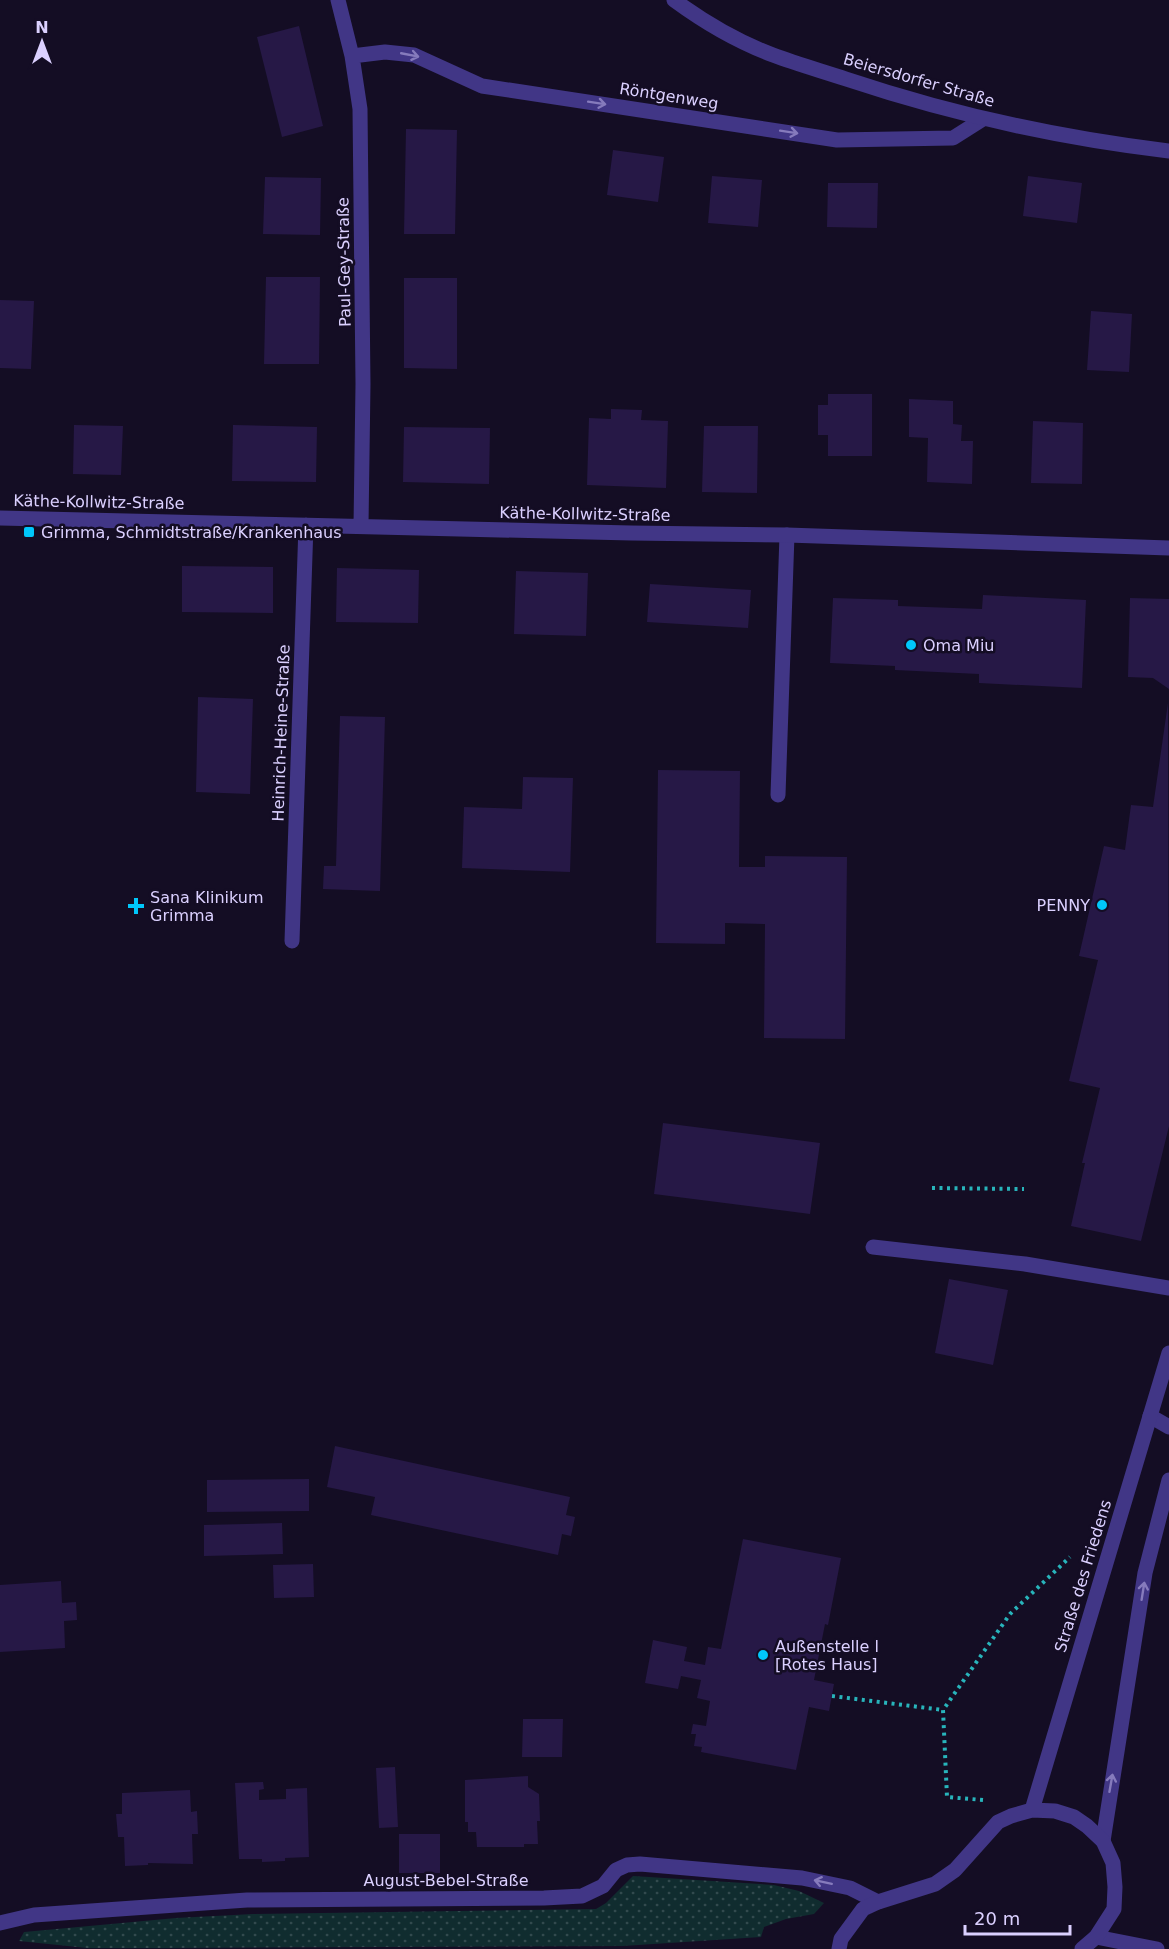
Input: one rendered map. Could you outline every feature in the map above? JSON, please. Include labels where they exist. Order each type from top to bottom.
[{"type":"street","name":"Paul-Gey-Straße","points":[[338,0],[352,56],[360,109],[363,384],[361,526]]},
{"type":"street","name":"Beiersdorfer Straße","points":[[674,0],[701,20],[771,54],[889,93],[983,119],[1113,145],[1169,152]]},
{"type":"street","name":"Röntgenweg","points":[[352,56],[385,52],[414,55],[482,86],[837,140],[953,138],[983,119]]},
{"type":"street","name":"Käthe-Kollwitz-Straße","points":[[0,518],[788,535],[1169,548]]},
{"type":"street","name":"Heinrich-Heine-Straße","points":[[292,941],[306,525]]},
{"type":"street","points":[[778,795],[788,535]]},
{"type":"street","points":[[873,1247],[1025,1264],[1169,1288]]},
{"type":"street","name":"Straße des Friedens","points":[[1032,1810],[1169,1353]]},
{"type":"street","points":[[1150,1416],[1169,1427]]},
{"type":"street","points":[[1103,1841],[1145,1574],[1169,1480]]},
{"type":"street","points":[[839,1949],[851,1924],[863,1910],[878,1902],[935,1884],[955,1870],[998,1822],[1032,1810],[1055,1811],[1074,1817],[1103,1841],[1113,1863],[1116,1887],[1114,1909],[1096,1937],[1082,1949]]},
{"type":"street","name":"August-Bebel-Straße","points":[[0,1923],[34,1915],[248,1900],[582,1896],[603,1886],[616,1870],[640,1863],[802,1878],[850,1888],[878,1902]]},
{"type":"street","points":[[1096,1937],[1157,1949]]},
{"type":"path","points":[[932,1188],[1024,1189]]},
{"type":"path","points":[[984,1800],[947,1797],[943,1710],[1010,1614],[1070,1557]]},
{"type":"path","points":[[832,1696],[943,1710]]},
{"type":"green space","points":[[633,1876],[774,1885],[799,1891],[824,1903],[814,1914],[786,1919],[764,1927],[761,1937],[623,1946],[87,1948],[19,1941],[24,1932],[176,1918],[253,1914],[596,1909],[606,1903]]},
{"type":"building","points":[[299,26],[323,126],[282,137],[257,37]]},
{"type":"building","points":[[406,129],[457,130],[455,234],[404,234]]},
{"type":"building","points":[[613,150],[664,157],[658,202],[607,195]]},
{"type":"building","points":[[712,176],[762,180],[758,227],[708,223]]},
{"type":"building","points":[[1028,176],[1082,183],[1077,223],[1023,216]]},
{"type":"building","points":[[265,177],[321,178],[320,235],[263,234]]},
{"type":"building","points":[[828,183],[878,183],[877,228],[827,227]]},
{"type":"building","points":[[266,277],[320,277],[319,364],[264,364]]},
{"type":"building","points":[[404,278],[457,278],[457,369],[404,368]]},
{"type":"building","points":[[0,300],[34,301],[31,369],[0,368]]},
{"type":"building","points":[[1091,311],[1132,314],[1129,372],[1087,370]]},
{"type":"building","points":[[828,394],[872,394],[872,456],[828,456],[828,435],[818,435],[818,405],[828,405]]},
{"type":"building","points":[[909,399],[953,401],[953,424],[962,425],[961,441],[973,441],[972,484],[927,482],[928,438],[909,437]]},
{"type":"building","points":[[611,409],[642,410],[641,420],[668,421],[666,488],[587,485],[589,418],[611,419]]},
{"type":"building","points":[[1033,421],[1083,423],[1082,484],[1031,483]]},
{"type":"building","points":[[74,425],[123,426],[121,475],[73,474]]},
{"type":"building","points":[[233,425],[317,427],[316,482],[232,481]]},
{"type":"building","points":[[704,426],[758,426],[757,493],[702,492]]},
{"type":"building","points":[[404,427],[490,428],[489,484],[403,482]]},
{"type":"building","points":[[182,566],[273,567],[273,613],[182,612]]},
{"type":"building","points":[[337,568],[419,570],[418,623],[336,622]]},
{"type":"building","points":[[516,571],[588,573],[586,636],[514,634]]},
{"type":"building","points":[[650,584],[751,590],[748,628],[647,622]]},
{"type":"building","points":[[983,595],[1086,600],[1082,688],[979,683],[979,674],[895,670],[895,666],[830,663],[833,598],[898,600],[898,606],[982,609]]},
{"type":"building","points":[[1130,598],[1169,599],[1169,689],[1153,678],[1128,677]]},
{"type":"building","points":[[198,697],[253,699],[250,794],[196,792]]},
{"type":"building","points":[[1168,703],[1169,1126],[1141,1241],[1071,1226],[1085,1163],[1082,1163],[1100,1088],[1069,1081],[1098,960],[1079,956],[1104,846],[1125,850],[1131,805],[1153,807]]},
{"type":"building","points":[[340,716],[385,717],[380,891],[323,889],[324,866],[336,866]]},
{"type":"building","points":[[658,770],[740,771],[739,867],[765,867],[765,856],[847,857],[845,1039],[764,1038],[765,924],[725,923],[725,944],[656,943]]},
{"type":"building","points":[[523,777],[573,778],[570,872],[462,868],[464,807],[522,809]]},
{"type":"building","points":[[663,1123],[820,1143],[810,1214],[654,1194]]},
{"type":"building","points":[[949,1279],[1008,1290],[993,1365],[935,1353]]},
{"type":"building","points":[[335,1446],[570,1497],[566,1515],[575,1517],[571,1536],[562,1534],[558,1555],[371,1515],[375,1497],[327,1487]]},
{"type":"building","points":[[309,1479],[309,1511],[207,1512],[207,1480]]},
{"type":"building","points":[[282,1523],[283,1554],[204,1556],[204,1525]]},
{"type":"building","name":"Außenstelle l [Rotes Haus]","points":[[743,1539],[841,1558],[814,1680],[834,1684],[829,1711],[809,1707],[796,1770],[701,1752],[702,1747],[694,1746],[696,1734],[691,1734],[693,1724],[706,1726],[710,1701],[697,1698],[701,1680],[681,1676],[678,1689],[645,1683],[653,1640],[687,1647],[684,1661],[705,1665],[708,1647],[721,1649]]},
{"type":"building","points":[[313,1564],[314,1597],[274,1598],[273,1565]]},
{"type":"building","points":[[61,1581],[62,1603],[76,1602],[77,1620],[64,1621],[65,1648],[0,1652],[0,1585]]},
{"type":"building","points":[[523,1719],[563,1719],[562,1757],[522,1757]]},
{"type":"building","points":[[395,1767],[398,1827],[379,1828],[376,1768]]},
{"type":"building","points":[[528,1776],[528,1787],[539,1794],[538,1844],[524,1844],[524,1847],[477,1847],[476,1832],[468,1832],[468,1822],[465,1822],[465,1780]]},
{"type":"building","points":[[263,1782],[264,1789],[259,1790],[259,1800],[286,1799],[286,1789],[307,1788],[309,1857],[262,1862],[262,1859],[239,1859],[235,1783]]},
{"type":"building","points":[[190,1790],[191,1812],[197,1811],[198,1834],[192,1834],[193,1864],[148,1863],[148,1865],[125,1866],[124,1837],[118,1837],[116,1814],[122,1814],[122,1793]]},
{"type":"building","points":[[399,1834],[440,1834],[440,1873],[399,1873]]},
{"type":"place","name":"Grimma, Schmidtstraße/Krankenhaus","points":[[29,532]]},
{"type":"place","name":"Oma Miu","points":[[911,645]]},
{"type":"place","name":"PENNY","points":[[1102,905]]},
{"type":"place","name":"Sana Klinikum Grimma","points":[[136,906]]},
{"type":"place","name":"Außenstelle l [Rotes Haus]","points":[[763,1655]]}]
